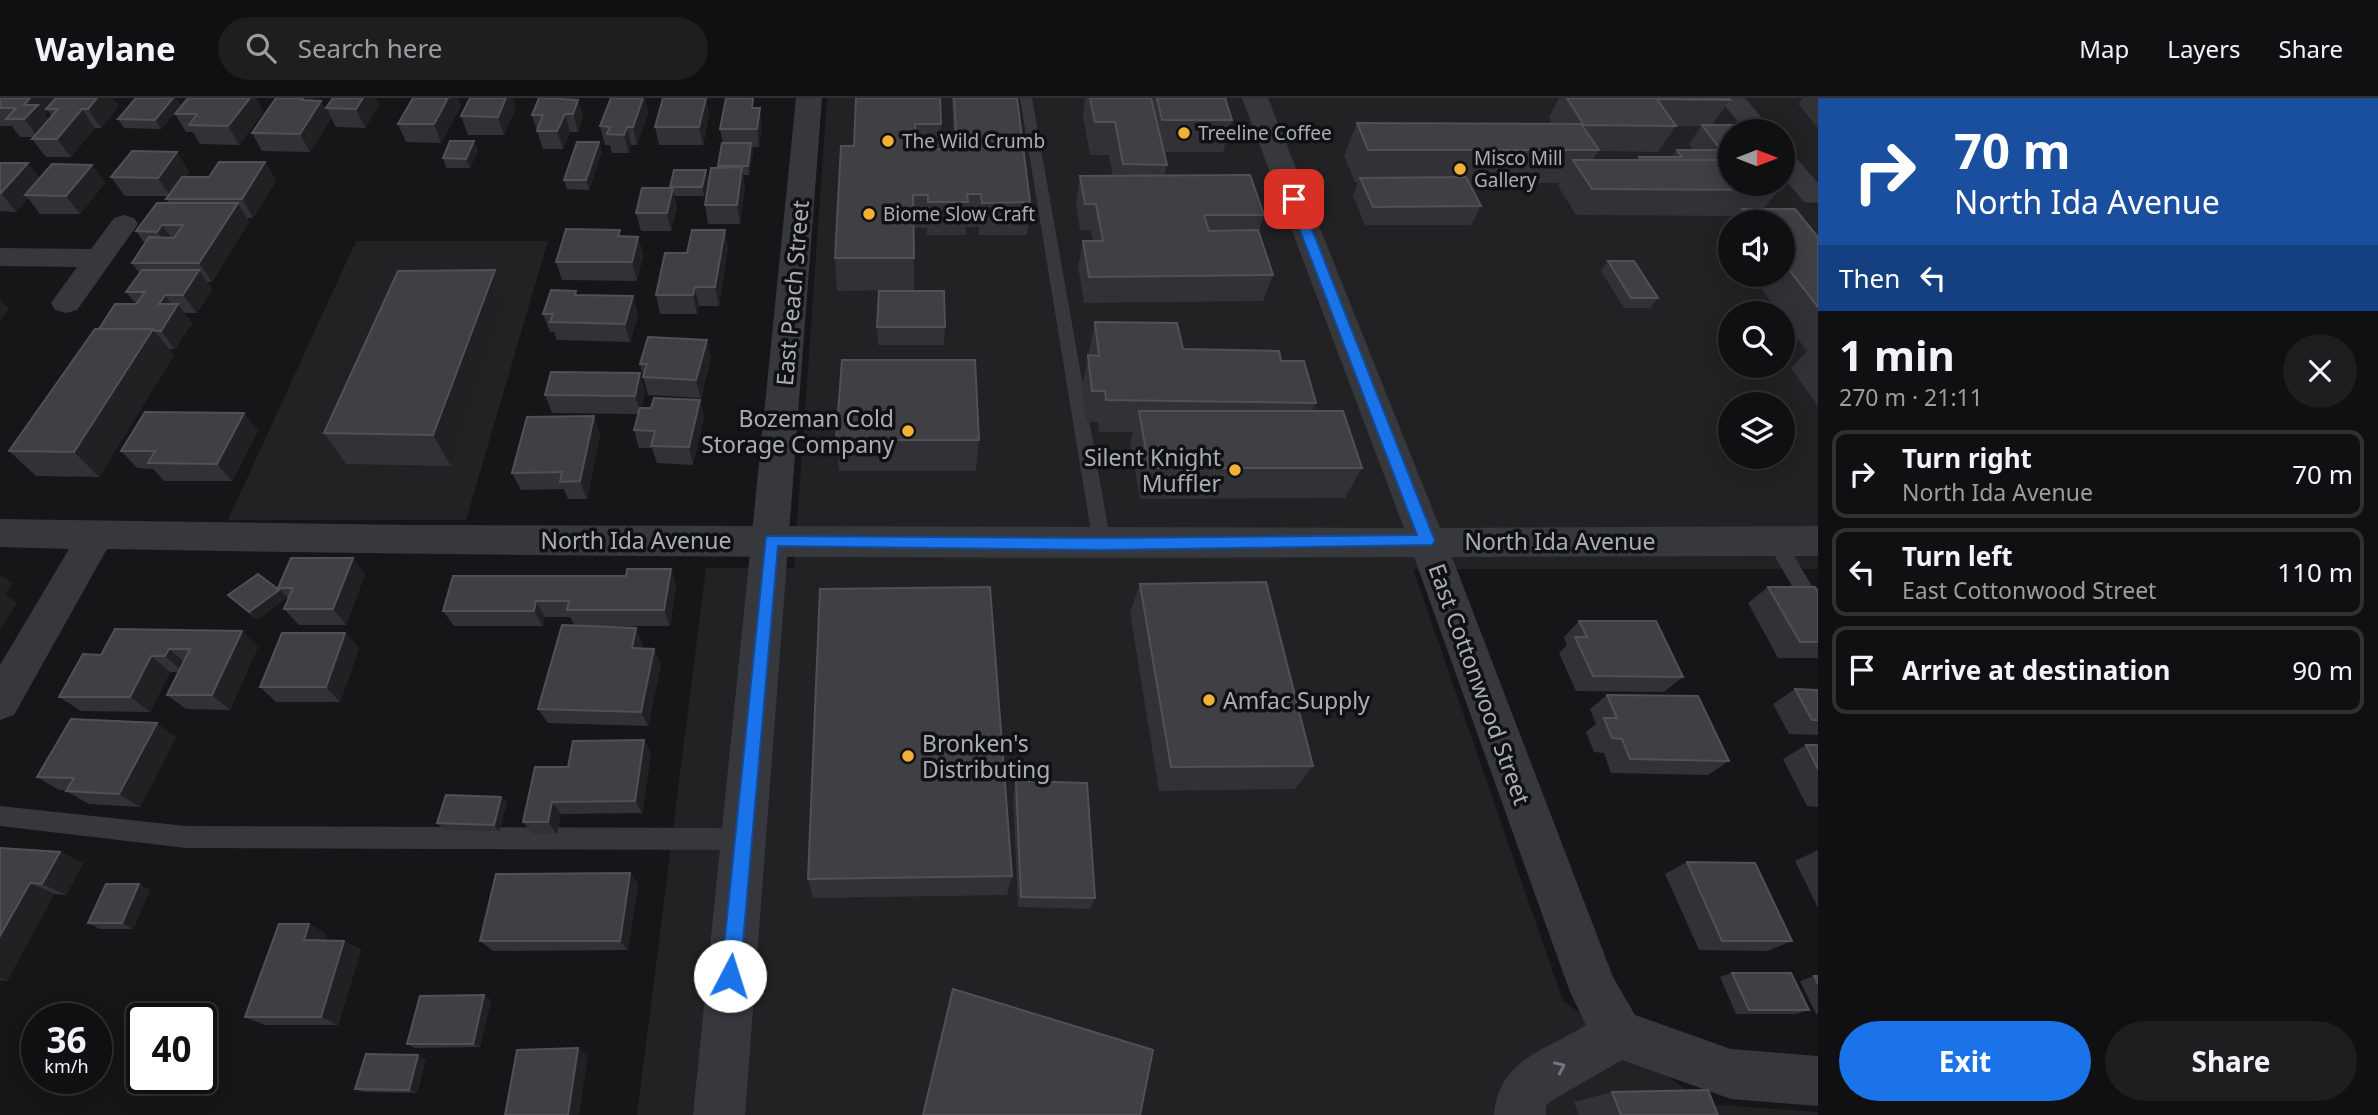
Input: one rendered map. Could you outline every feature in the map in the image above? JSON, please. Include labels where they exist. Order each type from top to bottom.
[{"type":"street","name":"East Peach Street","points":[[719,1115],[741,839],[771,540],[809,98]]},
{"type":"street","name":"East Cottonwood Street","points":[[1255,98],[1427,541],[1594,992],[1618,1034]]},
{"type":"street","points":[[1731,98],[1749,119]]},
{"type":"street","points":[[1796,175],[1814,196]]},
{"type":"street","points":[[66,303],[124,224]]},
{"type":"street","points":[[0,257],[99,258]]},
{"type":"street","name":"North Ida Avenue","points":[[0,533],[410,540],[1102,544],[1818,541]]},
{"type":"street","points":[[3,691],[97,534]]},
{"type":"street","points":[[1520,1115],[1528,1087],[1543,1074],[1564,1066],[1618,1034],[1731,1074],[1818,1081]]},
{"type":"lane","points":[[1026,98],[1102,544]]},
{"type":"lane","points":[[1775,541],[1818,613]]},
{"type":"lane","points":[[0,817],[186,837],[741,839]]},
{"type":"shaded area","points":[[827,98],[1818,98],[1818,569],[1413,569],[1563,1001],[1706,1104],[1818,1112],[1818,1115],[637,1115],[706,568],[794,568]]},
{"type":"shaded area","points":[[356,241],[548,241],[466,520],[228,520]]},
{"type":"building","points":[[0,98],[30,98],[24,105],[38,105],[24,119],[6,119],[16,108],[0,108]]},
{"type":"building","points":[[56,98],[97,98],[88,109],[82,109],[57,139],[32,139],[58,109],[46,109]]},
{"type":"building","points":[[136,98],[173,98],[155,120],[118,119]]},
{"type":"building","points":[[188,98],[250,98],[228,126],[189,125],[197,114],[175,114]]},
{"type":"building","points":[[276,98],[321,101],[300,134],[252,133]]},
{"type":"building","points":[[333,98],[363,98],[356,109],[326,108]]},
{"type":"building","points":[[413,98],[448,98],[434,124],[398,124]]},
{"type":"building","points":[[470,98],[506,98],[498,117],[461,116]]},
{"type":"building","points":[[539,98],[578,100],[573,114],[565,114],[557,131],[537,131],[543,115],[532,115]]},
{"type":"building","points":[[611,98],[643,98],[633,127],[627,127],[624,135],[607,134],[610,127],[600,126]]},
{"type":"building","points":[[663,98],[706,98],[699,127],[655,127]]},
{"type":"building","points":[[726,98],[753,98],[752,108],[760,108],[757,129],[720,129]]},
{"type":"building","points":[[856,98],[940,98],[941,124],[915,124],[916,149],[957,149],[954,98],[1017,98],[1030,202],[982,203],[981,194],[967,194],[968,202],[928,202],[928,195],[913,195],[914,258],[835,258],[841,146],[854,146]]},
{"type":"building","points":[[1090,98],[1151,98],[1167,165],[1123,164],[1115,122],[1095,122]]},
{"type":"building","points":[[1157,98],[1225,98],[1232,120],[1162,120]]},
{"type":"building","points":[[1567,98],[1728,98],[1730,100],[1657,99],[1676,126],[1584,125]]},
{"type":"building","points":[[1357,123],[1581,124],[1599,150],[1368,150]]},
{"type":"building","points":[[1702,125],[1718,125],[1718,146]]},
{"type":"building","points":[[450,141],[474,141],[466,159],[443,158]]},
{"type":"building","points":[[577,142],[599,142],[586,180],[564,180]]},
{"type":"building","points":[[722,143],[751,143],[748,166],[718,166]]},
{"type":"building","points":[[1677,150],[1718,150],[1718,160],[1641,160],[1639,157],[1682,157]]},
{"type":"building","points":[[132,151],[177,152],[158,178],[111,177]]},
{"type":"building","points":[[1573,160],[1718,160],[1718,190],[1592,189]]},
{"type":"building","points":[[219,162],[265,162],[242,199],[166,199],[182,177],[209,177]]},
{"type":"building","points":[[0,163],[28,163],[1,193],[0,193]]},
{"type":"building","points":[[52,164],[92,165],[66,196],[25,195]]},
{"type":"building","points":[[742,167],[737,205],[705,205],[711,168]]},
{"type":"building","points":[[674,170],[706,170],[702,187],[670,187]]},
{"type":"building","points":[[1250,175],[1264,215],[1204,215],[1209,231],[1258,230],[1273,275],[1089,277],[1083,241],[1103,241],[1096,204],[1085,204],[1080,176]]},
{"type":"building","points":[[1466,177],[1481,206],[1373,207],[1360,178]]},
{"type":"building","points":[[642,188],[673,188],[667,213],[636,213]]},
{"type":"building","points":[[157,203],[238,203],[199,263],[132,263],[149,237],[174,238],[183,225],[162,225],[157,232],[136,231]]},
{"type":"building","points":[[1795,209],[1818,237],[1818,307],[1795,277],[1795,210],[1743,210]]},
{"type":"building","points":[[566,229],[620,230],[618,236],[638,237],[632,262],[556,262]]},
{"type":"building","points":[[692,230],[725,230],[715,287],[695,287],[693,295],[656,295],[665,253],[687,253]]},
{"type":"building","points":[[1608,261],[1634,261],[1658,298],[1631,298]]},
{"type":"building","points":[[142,270],[199,270],[183,295],[165,295],[159,304],[178,304],[161,331],[99,329],[115,304],[136,304],[145,292],[126,292]]},
{"type":"building","points":[[495,270],[433,435],[324,433],[398,271]]},
{"type":"building","points":[[551,290],[576,291],[575,295],[633,296],[625,324],[550,322],[553,314],[543,314]]},
{"type":"building","points":[[879,291],[944,291],[945,327],[877,327]]},
{"type":"building","points":[[1095,322],[1177,323],[1183,349],[1279,351],[1281,361],[1304,361],[1316,403],[1106,400],[1105,391],[1092,391],[1088,355],[1099,356]]},
{"type":"building","points":[[95,329],[153,329],[74,452],[9,451]]},
{"type":"building","points":[[648,337],[707,340],[696,380],[643,377],[647,364],[640,364]]},
{"type":"building","points":[[842,360],[975,360],[979,440],[836,440]]},
{"type":"building","points":[[551,372],[640,373],[635,396],[545,395]]},
{"type":"building","points":[[654,398],[700,400],[689,447],[651,446],[655,431],[634,430],[640,408],[651,408]]},
{"type":"building","points":[[1139,411],[1343,411],[1362,468],[1149,468]]},
{"type":"building","points":[[145,412],[244,413],[217,464],[148,463],[155,451],[121,451]]},
{"type":"building","points":[[594,416],[580,481],[560,482],[562,472],[512,473],[527,417]]},
{"type":"building","points":[[291,558],[353,558],[333,609],[284,609],[293,588],[278,588]]},
{"type":"building","points":[[627,569],[671,569],[664,610],[567,610],[569,601],[536,601],[534,611],[443,611],[453,576],[626,576]]},
{"type":"building","points":[[258,574],[279,590],[249,612],[228,595]]},
{"type":"building","name":"Amfac Supply","points":[[1266,582],[1313,766],[1171,767],[1140,584]]},
{"type":"building","name":"Bronken's Distributing","points":[[990,587],[1012,876],[808,879],[820,589]]},
{"type":"building","points":[[1768,587],[1815,587],[1818,592],[1818,642],[1800,642]]},
{"type":"building","points":[[1579,621],[1656,621],[1683,677],[1593,676],[1575,637],[1587,637]]},
{"type":"building","points":[[562,625],[636,628],[632,648],[654,649],[641,712],[538,709]]},
{"type":"building","points":[[115,629],[242,631],[212,695],[167,695],[190,649],[169,649],[165,656],[151,656],[130,697],[59,697],[83,654],[101,655]]},
{"type":"building","points":[[282,633],[345,633],[326,687],[260,687]]},
{"type":"building","points":[[1795,689],[1818,690],[1818,720],[1812,720]]},
{"type":"building","points":[[1607,695],[1698,696],[1729,761],[1630,759],[1622,739],[1612,738],[1604,718],[1617,718]]},
{"type":"building","points":[[71,719],[157,723],[119,794],[66,791],[74,778],[37,777]]},
{"type":"building","points":[[644,740],[635,801],[552,802],[548,822],[523,822],[535,767],[568,767],[573,741]]},
{"type":"building","points":[[1806,745],[1818,745],[1818,769]]},
{"type":"building","points":[[1016,781],[1087,783],[1095,898],[1021,897]]},
{"type":"building","points":[[446,795],[501,797],[494,825],[437,823]]},
{"type":"building","points":[[0,848],[60,852],[42,884],[30,883],[0,936]]},
{"type":"building","points":[[1687,862],[1755,863],[1792,941],[1722,941]]},
{"type":"building","points":[[630,873],[620,941],[480,941],[496,874]]},
{"type":"building","points":[[106,884],[139,884],[122,923],[88,923]]},
{"type":"building","points":[[279,924],[309,924],[304,940],[344,941],[321,1017],[245,1017]]},
{"type":"building","points":[[1732,973],[1791,973],[1809,1010],[1749,1010]]},
{"type":"building","points":[[953,989],[1153,1050],[1140,1115],[923,1115]]},
{"type":"building","points":[[484,995],[473,1044],[407,1044],[420,996]]},
{"type":"building","points":[[578,1048],[568,1115],[505,1115],[517,1050]]},
{"type":"building","points":[[366,1054],[418,1055],[409,1090],[355,1089]]},
{"type":"building","points":[[1708,1090],[1718,1115],[1621,1115],[1612,1092]]},
{"type":"place","name":"Treeline Coffee","points":[[1184,133]]},
{"type":"place","name":"The Wild Crumb","points":[[888,141]]},
{"type":"place","name":"Misco Mill Gallery","points":[[1460,169]]},
{"type":"place","name":"Biome Slow Craft","points":[[869,214]]},
{"type":"place","name":"Bozeman Cold Storage Company","points":[[908,431]]},
{"type":"place","name":"Silent Knight Muffler","points":[[1235,470]]},
{"type":"place","name":"Amfac Supply","points":[[1209,700]]},
{"type":"place","name":"Bronken's Distributing","points":[[908,756]]},
{"type":"route","points":[[730,976],[771,540],[1102,544],[1427,541],[1294,199]]}]
